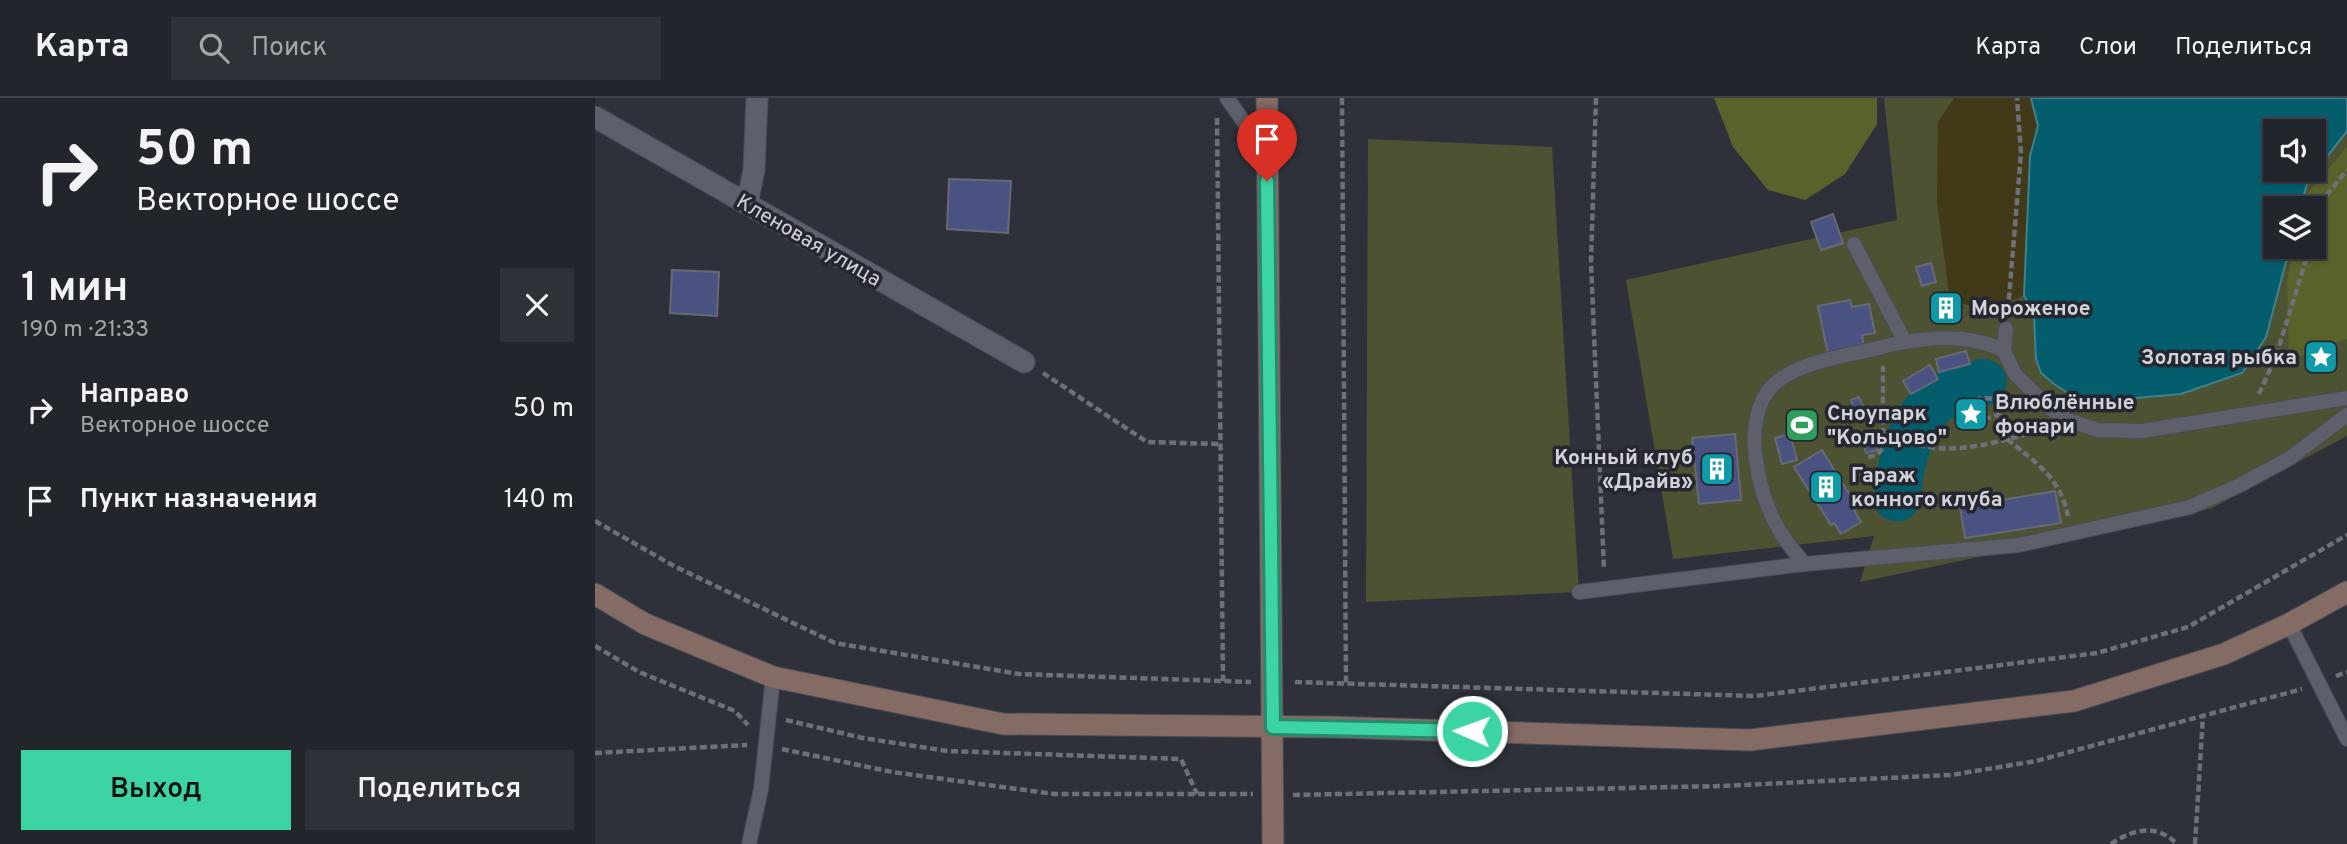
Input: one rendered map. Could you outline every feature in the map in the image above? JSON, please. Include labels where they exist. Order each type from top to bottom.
[{"type":"main road","points":[[1267,98],[1273,844]]},
{"type":"main road","points":[[595,594],[645,624],[773,677],[1003,724],[1273,727],[1750,740],[2074,701],[2224,654],[2290,624],[2347,592]]},
{"type":"street","points":[[747,204],[754,170],[757,98]]},
{"type":"street","name":"Кленовая улица","points":[[595,117],[1024,362]]},
{"type":"lane","points":[[1227,98],[1266,153]]},
{"type":"lane","points":[[1854,244],[1905,341]]},
{"type":"lane","points":[[2006,329],[2004,351],[2015,374],[2051,409],[2067,420],[2098,430],[2142,431],[2347,398]]},
{"type":"lane","points":[[1804,564],[1778,528],[1766,498],[1754,445],[1756,409],[1766,390],[1783,377],[1814,364],[1905,341],[1982,340],[2004,351]]},
{"type":"lane","points":[[1579,592],[1804,564],[2019,545],[2190,507],[2290,458],[2347,415]]},
{"type":"lane","points":[[2290,624],[2347,739]]},
{"type":"lane","points":[[750,844],[766,745],[773,677]]},
{"type":"path","points":[[1342,98],[1346,683]]},
{"type":"path","points":[[1596,98],[1591,262],[1605,589]]},
{"type":"path","points":[[2006,329],[2021,153],[2017,98]]},
{"type":"path","points":[[1217,112],[1223,681]]},
{"type":"path","points":[[2326,196],[2347,170]]},
{"type":"path","points":[[2250,413],[2276,356],[2307,259]]},
{"type":"path","points":[[1868,457],[1877,455],[1882,448],[1881,374],[1889,345]]},
{"type":"path","points":[[1024,362],[1147,442],[1220,444]]},
{"type":"path","points":[[1978,399],[2011,401],[2004,411],[1989,419],[1976,416],[1972,408],[1978,399]]},
{"type":"path","points":[[1917,445],[1939,449],[1969,449],[2067,420]]},
{"type":"path","points":[[2007,439],[2044,469],[2060,489],[2072,534]]},
{"type":"path","points":[[595,521],[674,566],[835,643],[1020,674],[1755,696],[2097,653],[2188,627],[2347,535]]},
{"type":"path","points":[[595,646],[639,672],[736,711],[766,745]]},
{"type":"path","points":[[595,753],[766,745],[892,772],[1054,794],[1271,795],[1721,786],[1951,775],[2036,761],[2318,685],[2347,672]]},
{"type":"path","points":[[2195,844],[2203,716]]},
{"type":"path","points":[[769,717],[863,738],[947,751],[1181,760],[1197,794]]},
{"type":"path","points":[[2111,844],[2126,834],[2145,829],[2168,835],[2177,844]]},
{"type":"green space","points":[[1714,98],[1877,98],[1877,124],[1845,174],[1805,200],[1768,190],[1733,147]]},
{"type":"green space","points":[[1884,98],[2347,98],[2347,436],[2212,508],[1860,582],[1874,536],[1673,559],[1626,280],[1897,220]]},
{"type":"green space","points":[[1368,139],[1552,147],[1579,592],[1366,602]]},
{"type":"green space","points":[[2347,147],[2347,339],[2289,360],[2287,281],[2292,259],[2326,259],[2326,196],[2306,196],[2317,182],[2326,182],[2326,172]]},
{"type":"sand","points":[[1954,98],[2031,98],[2038,126],[2030,156],[2024,295],[1990,311],[1950,300],[1937,203],[1938,122]]},
{"type":"water","points":[[2031,98],[2347,98],[2347,131],[2326,158],[2326,119],[2263,119],[2263,182],[2308,182],[2304,196],[2263,196],[2263,259],[2287,259],[2266,337],[2242,373],[2181,394],[2102,401],[2068,393],[2041,373],[2036,359],[2034,316],[2024,295],[2030,156],[2038,126]]},
{"type":"building","points":[[949,179],[1011,181],[1008,233],[947,229]]},
{"type":"building","points":[[1833,214],[1843,243],[1821,250],[1811,222]]},
{"type":"building","points":[[1931,263],[1936,282],[1922,286],[1916,267]]},
{"type":"building","points":[[672,270],[719,272],[717,316],[670,313]]},
{"type":"building","points":[[1850,300],[1852,307],[1869,304],[1875,333],[1862,335],[1864,347],[1828,354],[1818,306]]},
{"type":"building","name":"Мороженое","points":[[1951,302],[1952,312],[1941,313],[1941,303]]},
{"type":"building","points":[[1966,351],[1970,364],[1939,372],[1936,359]]},
{"type":"building","points":[[1930,365],[1938,379],[1911,394],[1903,381]]},
{"type":"building","points":[[1859,397],[1867,417],[1858,420],[1851,400]]},
{"type":"building","name":"Конный клуб «Драйв»","points":[[1735,434],[1741,500],[1699,504],[1692,438]]},
{"type":"building","points":[[1790,434],[1797,460],[1782,464],[1775,438]]},
{"type":"building","points":[[1875,444],[1877,450],[1866,453],[1864,446]]},
{"type":"building","name":"Гараж конного клуба","points":[[1822,450],[1858,508],[1854,510],[1861,522],[1841,534],[1834,523],[1831,525],[1794,467]]},
{"type":"building","points":[[2055,491],[2061,523],[1965,538],[1960,507]]},
{"type":"waterway","points":[[1897,498],[1905,454],[1924,412],[1947,394],[1983,382]]},
{"type":"place","name":"Мороженое","points":[[1946,308]]},
{"type":"place","name":"Золотая рыбка","points":[[2321,357]]},
{"type":"place","name":"Влюблённые фонари","points":[[1971,414]]},
{"type":"place","name":"Сноупарк \"Кольцово\"","points":[[1802,425]]},
{"type":"place","name":"Конный клуб «Драйв»","points":[[1717,469]]},
{"type":"place","name":"Гараж конного клуба","points":[[1826,487]]},
{"type":"route","points":[[1267,181],[1273,727],[1472,731]]}]
